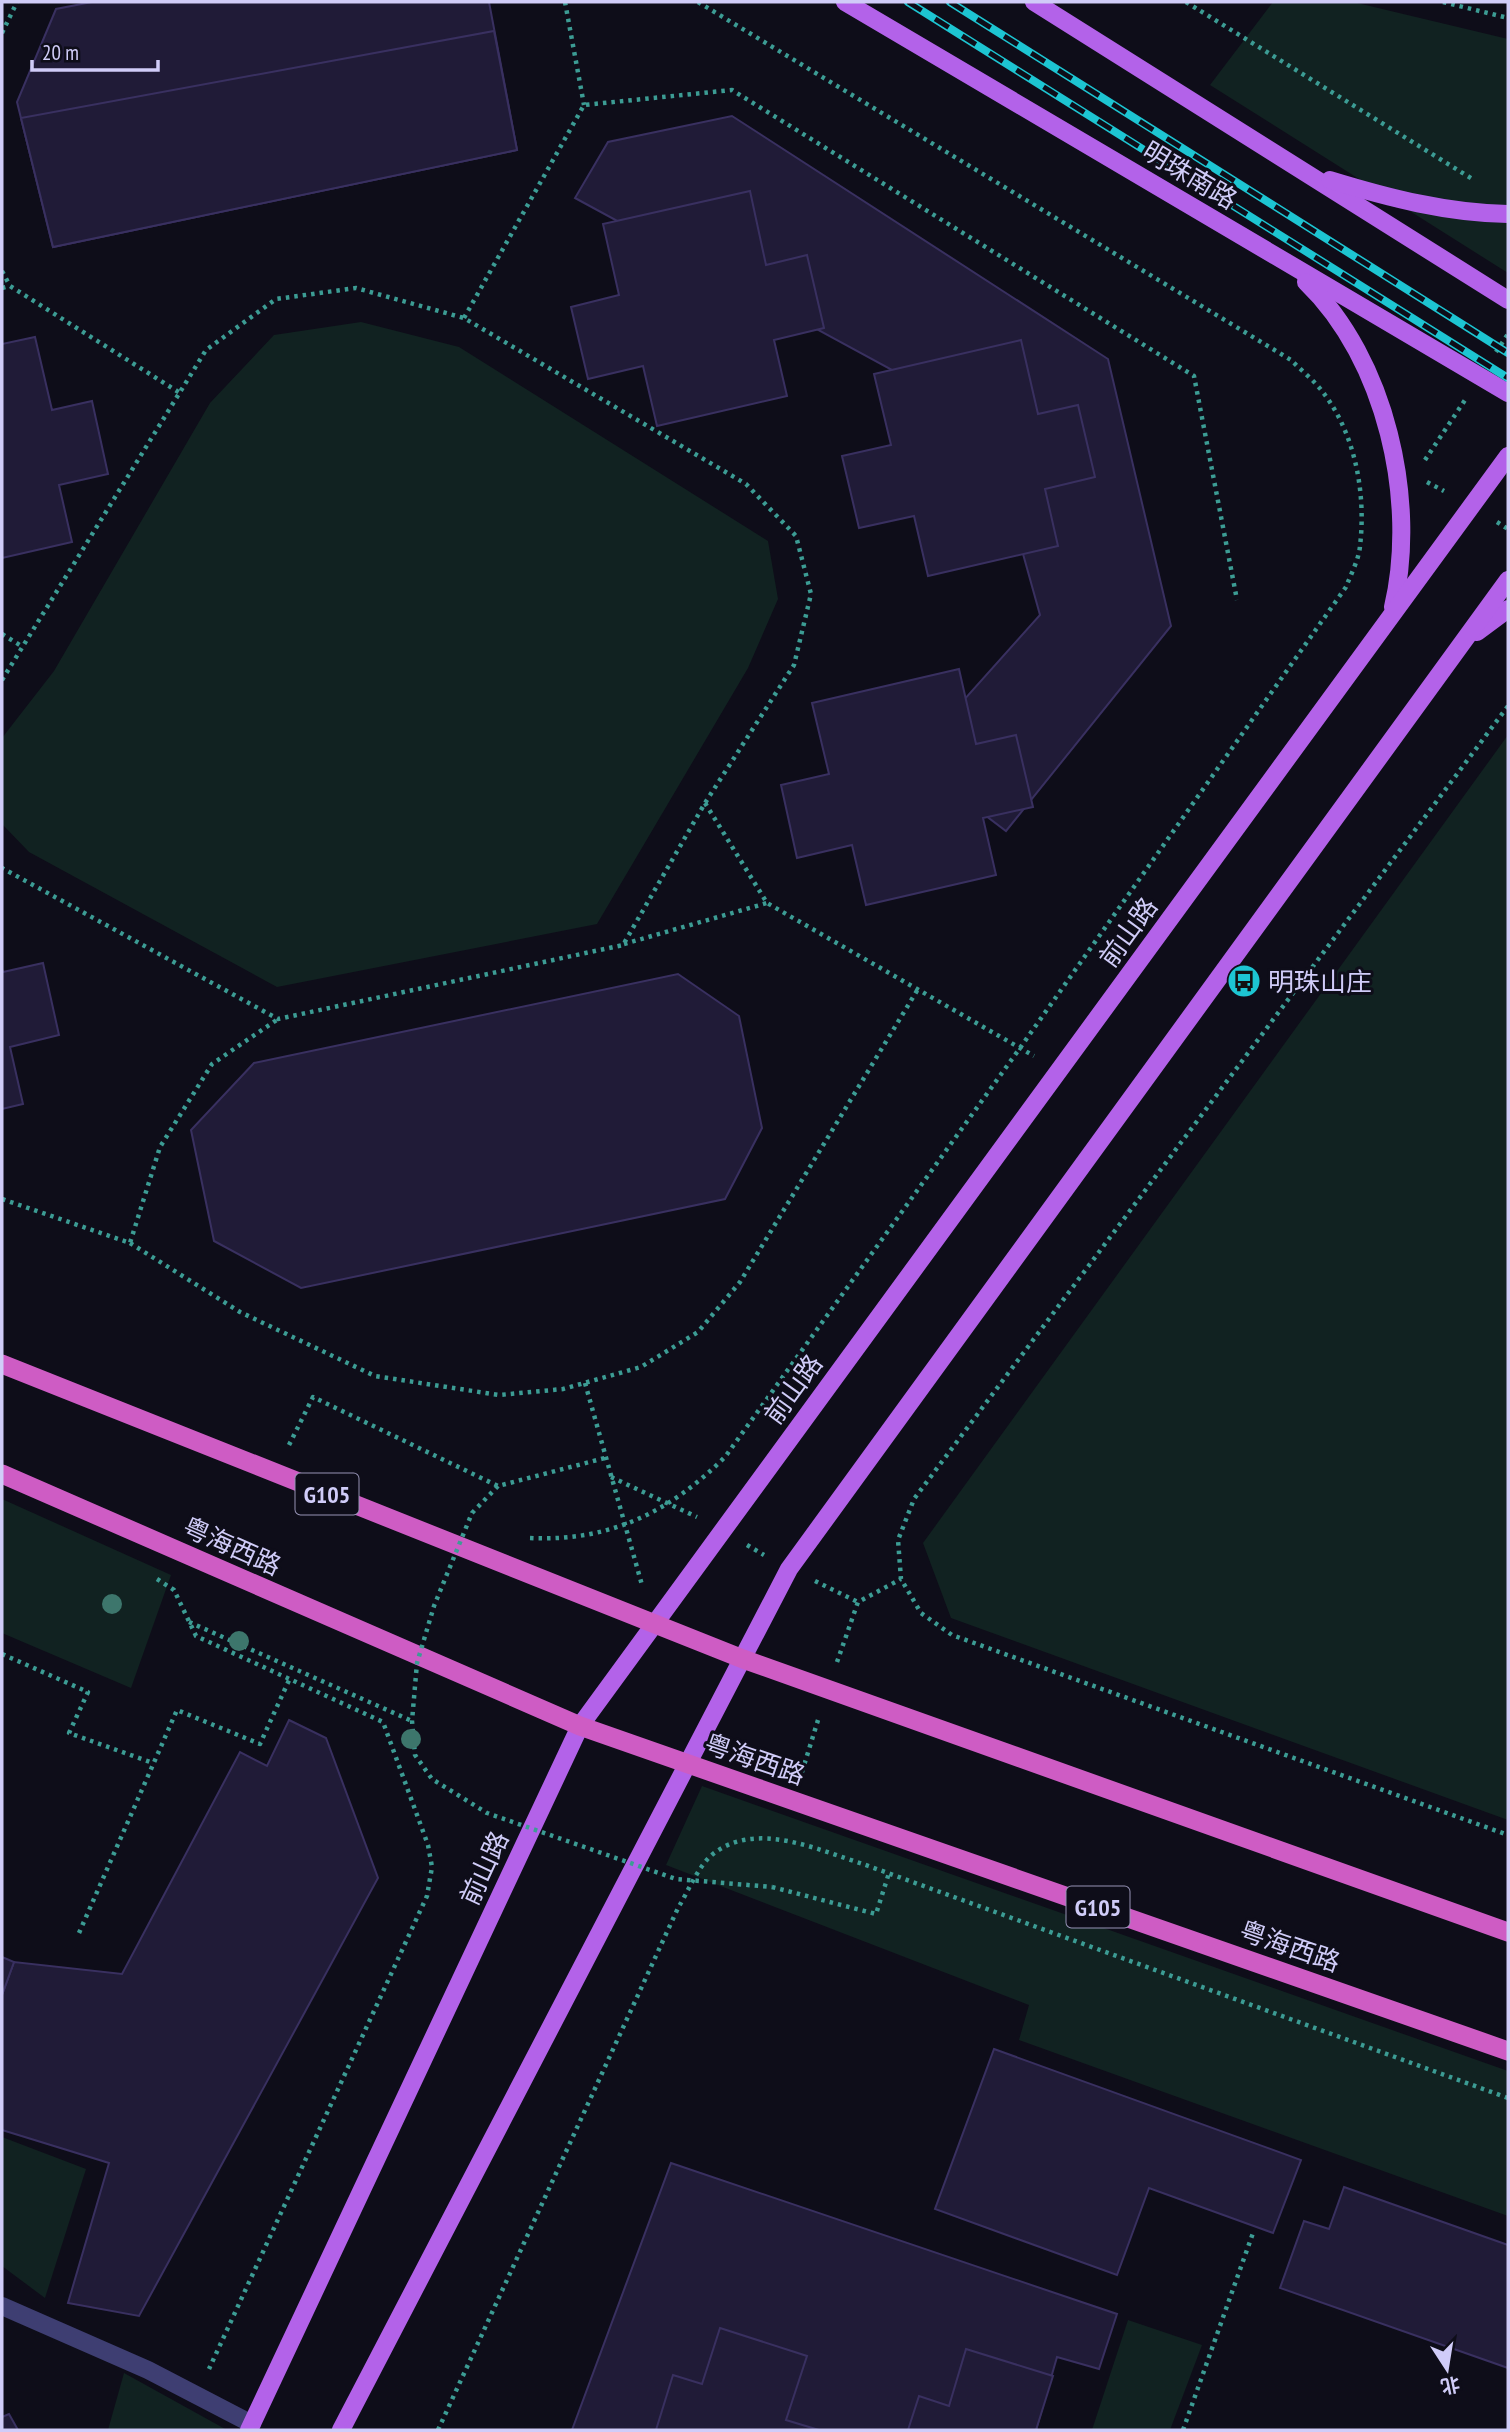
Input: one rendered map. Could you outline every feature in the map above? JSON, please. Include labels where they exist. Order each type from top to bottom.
[{"type":"highway","name":"G105","points":[[2,1364],[743,1659],[1508,1932]]},
{"type":"highway","name":"粤海西路","points":[[2,1474],[580,1726],[1508,2050]]},
{"type":"main road","name":"明珠南路","points":[[845,2],[1508,393]]},
{"type":"main road","points":[[1034,2],[1508,300]]},
{"type":"main road","points":[[1293,165],[1329,180],[1416,204],[1474,213],[1508,214]]},
{"type":"main road","points":[[1286,262],[1317,292],[1339,320],[1365,366],[1385,422],[1399,477],[1402,514],[1399,576],[1391,616]]},
{"type":"main road","name":"前山路","points":[[251,2427],[580,1726],[652,1623],[1508,456]]},
{"type":"main road","points":[[341,2430],[789,1569],[1508,580]]},
{"type":"main road","points":[[1452,657],[1479,631],[1508,609]]},
{"type":"lane","points":[[2,2306],[148,2370],[251,2427]]},
{"type":"path","points":[[2,33],[17,2]]},
{"type":"path","points":[[464,318],[584,105],[565,2]]},
{"type":"path","points":[[529,1538],[555,1539],[625,1525],[658,1510],[695,1487],[725,1457],[1020,1048],[1346,587],[1360,548],[1362,501],[1355,459],[1346,433],[1325,395],[1291,360],[698,2]]},
{"type":"path","points":[[1186,2],[1483,185]]},
{"type":"path","points":[[1443,2],[1508,18]]},
{"type":"path","points":[[584,105],[732,90],[1194,376],[1237,600]]},
{"type":"path","points":[[2,271],[10,286],[180,393]]},
{"type":"path","points":[[2,288],[10,286]]},
{"type":"path","points":[[2,680],[206,350],[276,299],[356,288],[464,318],[746,484],[796,536],[811,594],[794,665],[705,803],[623,945]]},
{"type":"path","points":[[2,634],[23,647]]},
{"type":"path","points":[[1508,706],[914,1499],[898,1540],[901,1579],[921,1613],[952,1635],[1508,1835]]},
{"type":"path","points":[[705,803],[767,903],[1059,1070]]},
{"type":"path","points":[[2,868],[278,1019]]},
{"type":"path","points":[[130,1243],[160,1147],[212,1064],[278,1019],[623,945],[767,903]]},
{"type":"path","points":[[2,1199],[130,1243],[240,1312],[376,1376],[499,1395],[563,1389],[640,1367],[698,1332],[740,1282],[918,989]]},
{"type":"path","points":[[585,1383],[652,1623]]},
{"type":"path","points":[[275,1444],[288,1449],[313,1397],[498,1486]]},
{"type":"path","points":[[605,1458],[498,1486],[472,1513],[434,1606],[417,1663],[412,1721],[415,1755],[432,1779],[488,1813],[676,1879],[772,1887],[876,1914],[889,1873]]},
{"type":"path","points":[[466,1520],[479,1524]]},
{"type":"path","points":[[145,1574],[174,1590],[196,1636],[383,1722],[428,1845],[430,1882],[327,2116],[197,2395]]},
{"type":"path","points":[[187,1621],[412,1721]]},
{"type":"path","points":[[2,1654],[88,1692],[69,1733],[153,1763]]},
{"type":"path","points":[[79,1933],[177,1710],[260,1744],[290,1678]]},
{"type":"path","points":[[438,2430],[678,1908],[711,1855],[735,1840],[780,1839],[889,1873],[1508,2098]]},
{"type":"path","points":[[1184,2430],[1253,2233]]},
{"type":"shaded area","points":[[1273,2],[1353,2],[1508,39],[1508,273],[1210,85]]},
{"type":"shaded area","points":[[361,322],[459,347],[768,541],[778,599],[748,668],[597,924],[277,987],[29,852],[2,824],[2,738],[54,671],[210,403],[274,335]]},
{"type":"shaded area","points":[[1508,735],[1508,1820],[951,1618],[923,1543]]},
{"type":"shaded area","points":[[2,1499],[171,1575],[131,1688],[2,1633]]},
{"type":"shaded area","points":[[702,1786],[1508,2071],[1508,2216],[1019,2040],[1029,2005],[666,1865]]},
{"type":"shaded area","points":[[2,2137],[86,2169],[45,2298],[2,2266]]},
{"type":"shaded area","points":[[1128,2320],[1202,2345],[1170,2430],[1092,2430]]},
{"type":"shaded area","points":[[124,2373],[227,2430],[108,2430]]},
{"type":"building","points":[[92,2],[489,2],[517,150],[53,247],[17,102],[56,9]]},
{"type":"building","points":[[494,31],[517,150],[53,247],[21,118]]},
{"type":"building","points":[[732,116],[1108,359],[1171,626],[1006,831],[911,759],[1040,615],[986,421],[575,198],[608,142]]},
{"type":"building","points":[[750,191],[766,265],[807,255],[824,328],[774,340],[787,396],[657,426],[643,366],[588,379],[571,307],[619,295],[603,224]]},
{"type":"building","points":[[35,337],[52,410],[92,401],[108,474],[59,485],[72,542],[2,558],[2,344]]},
{"type":"building","points":[[1021,340],[1038,414],[1078,405],[1095,477],[1045,489],[1058,546],[928,576],[914,516],[859,528],[842,456],[891,445],[874,374]]},
{"type":"building","points":[[959,669],[976,744],[1016,735],[1033,807],[983,818],[996,875],[866,905],[852,845],[797,858],[781,785],[829,774],[812,703]]},
{"type":"building","points":[[43,963],[59,1035],[10,1047],[23,1104],[2,1109],[2,969],[3,972]]},
{"type":"building","points":[[678,974],[739,1016],[762,1128],[725,1199],[301,1288],[214,1241],[191,1130],[254,1063]]},
{"type":"building","points":[[289,1720],[326,1738],[378,1878],[139,2316],[68,2303],[109,2163],[2,2130],[2,1995],[14,1962],[122,1974],[240,1752],[267,1766]]},
{"type":"building","points":[[2,1957],[14,1962],[2,1995]]},
{"type":"building","points":[[994,2049],[1301,2160],[1273,2233],[1149,2188],[1117,2275],[935,2209]]},
{"type":"building","points":[[671,2163],[1117,2314],[1099,2369],[1057,2357],[1036,2430],[572,2430]]},
{"type":"building","points":[[1344,2187],[1508,2245],[1508,2368],[1280,2288],[1304,2221],[1329,2229]]},
{"type":"building","points":[[720,2328],[807,2356],[786,2420],[819,2430],[656,2430],[673,2375],[702,2384]]},
{"type":"building","points":[[966,2349],[1053,2376],[1036,2430],[908,2430],[919,2396],[949,2406]]},
{"type":"building","points":[[9,2414],[18,2430],[2,2430],[2,2417]]},
{"type":"railway","points":[[908,2],[1508,378]]},
{"type":"railway","points":[[950,2],[1508,353]]},
{"type":"place","name":"明珠山庄","points":[[1244,981]]}]
